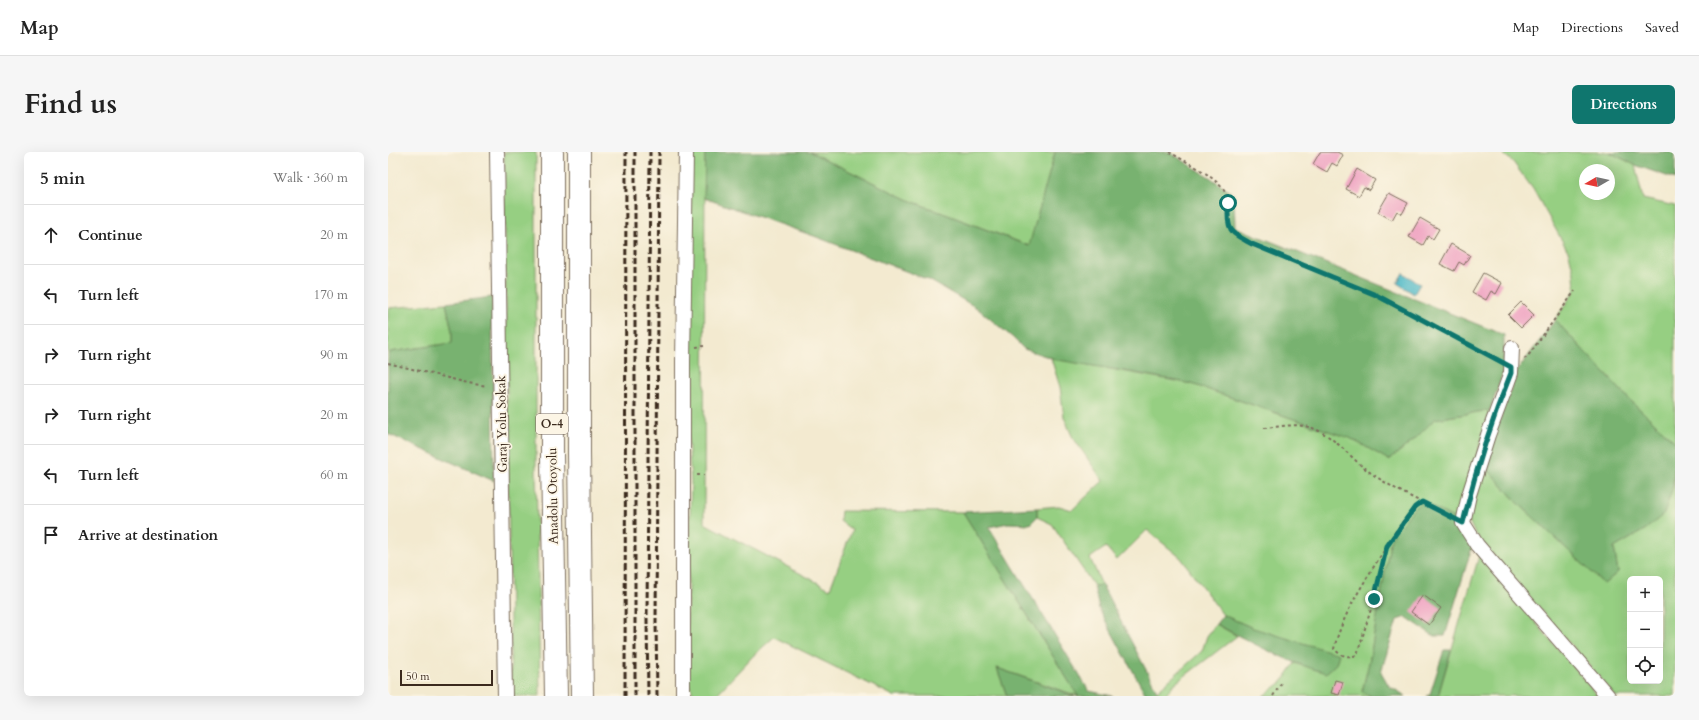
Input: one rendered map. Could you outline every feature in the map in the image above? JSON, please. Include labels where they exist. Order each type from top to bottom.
[{"type":"highway","name":"Anadolu Otoyolu","points":[[552,152],[552,456],[556,696]]},
{"type":"highway","name":"Anadolu Otoyolu","points":[[579,152],[579,461],[582,696]]},
{"type":"street","name":"Garaj Yolu Sokak","points":[[497,152],[505,696]]},
{"type":"street","points":[[683,696],[683,362],[686,152]]},
{"type":"street","points":[[1512,348],[1511,373],[1488,436],[1469,496],[1463,523],[1477,545],[1608,696]]},
{"type":"path","points":[[1169,152],[1211,178],[1226,194],[1228,203],[1228,222],[1230,230],[1235,235],[1252,244],[1376,295],[1511,367],[1528,356],[1575,290]]},
{"type":"path","points":[[388,363],[468,383],[500,388]]},
{"type":"path","points":[[1264,428],[1291,425],[1304,426],[1314,429],[1328,437],[1370,472],[1404,493],[1463,523]]},
{"type":"path","points":[[1387,546],[1374,599],[1357,655],[1350,657],[1339,654],[1334,649],[1336,639],[1356,597],[1387,546],[1415,507],[1422,502]]},
{"type":"path","points":[[1273,696],[1282,682]]},
{"type":"green space","points":[[504,152],[536,152],[536,466],[540,696],[511,696]]},
{"type":"green space","points":[[690,152],[705,152],[704,523],[830,589],[852,530],[840,521],[841,511],[963,512],[1078,696],[997,668],[1007,696],[894,696],[774,637],[753,656],[715,696],[694,696],[688,681],[686,653],[691,482],[687,421]]},
{"type":"green space","points":[[705,152],[810,152],[911,201],[1029,246],[1055,152],[1169,152],[1211,178],[1234,195],[1235,227],[1504,335],[1504,370],[1490,410],[1435,419],[1416,438],[1389,460],[1352,439],[1192,384],[1058,360],[1024,349],[977,308],[929,280],[814,236],[704,198]]},
{"type":"green space","points":[[810,152],[1055,152],[1030,246],[911,201]]},
{"type":"green space","points":[[1501,152],[1609,152],[1635,165],[1643,199],[1675,206],[1675,442],[1630,400],[1555,320],[1575,290],[1574,274],[1569,253],[1533,189],[1513,162]]},
{"type":"green space","points":[[1609,152],[1675,152],[1675,179],[1635,165]]},
{"type":"green space","points":[[492,297],[494,481],[388,434],[388,354],[390,352],[452,343],[452,331],[446,303]]},
{"type":"green space","points":[[446,303],[452,331],[452,343],[390,352],[388,354],[388,308]]},
{"type":"green space","points":[[1555,320],[1630,400],[1675,442],[1673,487],[1664,514],[1646,529],[1614,548],[1618,572],[1604,584],[1516,501],[1484,465],[1517,371]]},
{"type":"green space","points":[[1051,358],[1192,384],[1352,439],[1389,460],[1416,438],[1435,419],[1490,410],[1458,520],[1391,538],[1369,663],[1362,691],[1371,696],[1263,696],[1282,682],[1295,663],[1303,666],[1253,628],[1223,615],[1181,558],[1147,530],[1117,560],[1106,547],[1090,558],[1102,585],[1094,586],[1052,524],[1037,517],[1037,508],[1059,506],[1072,510],[1103,481],[1072,436],[1064,417],[1060,387]]},
{"type":"green space","points":[[1675,462],[1675,696],[1615,696],[1475,534],[1469,521],[1484,465],[1516,501],[1604,584],[1618,572],[1614,548],[1646,529],[1673,487]]},
{"type":"green space","points":[[1422,502],[1458,520],[1472,547],[1445,636],[1434,636],[1406,617],[1397,620],[1381,672],[1389,686],[1406,696],[1371,696],[1362,692],[1369,663],[1391,538],[1415,507]]},
{"type":"green space","points":[[1037,508],[1037,517],[1030,524],[1008,523],[989,527],[1089,691],[1113,696],[1078,696],[963,512]]},
{"type":"green space","points":[[1479,556],[1598,696],[1438,696]]},
{"type":"green space","points":[[1102,585],[1159,696],[1145,696],[1146,695],[1099,609],[1094,586]]},
{"type":"green space","points":[[1223,615],[1253,628],[1339,654],[1336,664],[1326,673],[1284,658],[1216,624]]},
{"type":"green space","points":[[1216,624],[1237,636],[1173,685],[1165,696],[1159,696],[1157,691],[1202,651],[1207,636]]},
{"type":"green space","points":[[1444,650],[1451,650],[1438,696],[1427,696],[1430,694]]},
{"type":"green space","points":[[997,668],[1075,696],[1007,696]]},
{"type":"water","points":[[1403,273],[1420,284],[1414,294],[1397,283]]},
{"type":"building","points":[[1320,152],[1337,152],[1343,155],[1337,166],[1332,163],[1327,172],[1313,164]]},
{"type":"building","points":[[1357,169],[1375,180],[1369,190],[1364,187],[1359,196],[1346,189]]},
{"type":"building","points":[[1389,193],[1408,203],[1402,214],[1397,211],[1392,220],[1378,212]]},
{"type":"building","points":[[1420,218],[1439,229],[1433,239],[1428,236],[1423,245],[1409,237]]},
{"type":"building","points":[[1451,244],[1470,255],[1464,265],[1459,262],[1454,271],[1440,264]]},
{"type":"building","points":[[1483,273],[1502,283],[1496,294],[1491,291],[1486,300],[1472,292]]},
{"type":"building","points":[[1521,302],[1534,315],[1521,328],[1508,315]]},
{"type":"building","points":[[1423,595],[1441,608],[1429,625],[1411,612]]},
{"type":"building","points":[[1335,680],[1343,682],[1339,695],[1331,693]]},
{"type":"railway","points":[[625,696],[626,152]]},
{"type":"railway","points":[[635,152],[635,696]]},
{"type":"railway","points":[[648,696],[647,620],[650,152]]},
{"type":"railway","points":[[657,696],[656,622],[659,152]]},
{"type":"route","points":[[1228,203],[1228,222],[1230,230],[1235,235],[1252,244],[1376,295],[1511,367],[1511,373],[1498,405],[1469,496],[1463,523],[1422,502],[1415,507],[1391,538],[1387,546],[1374,599]]}]
